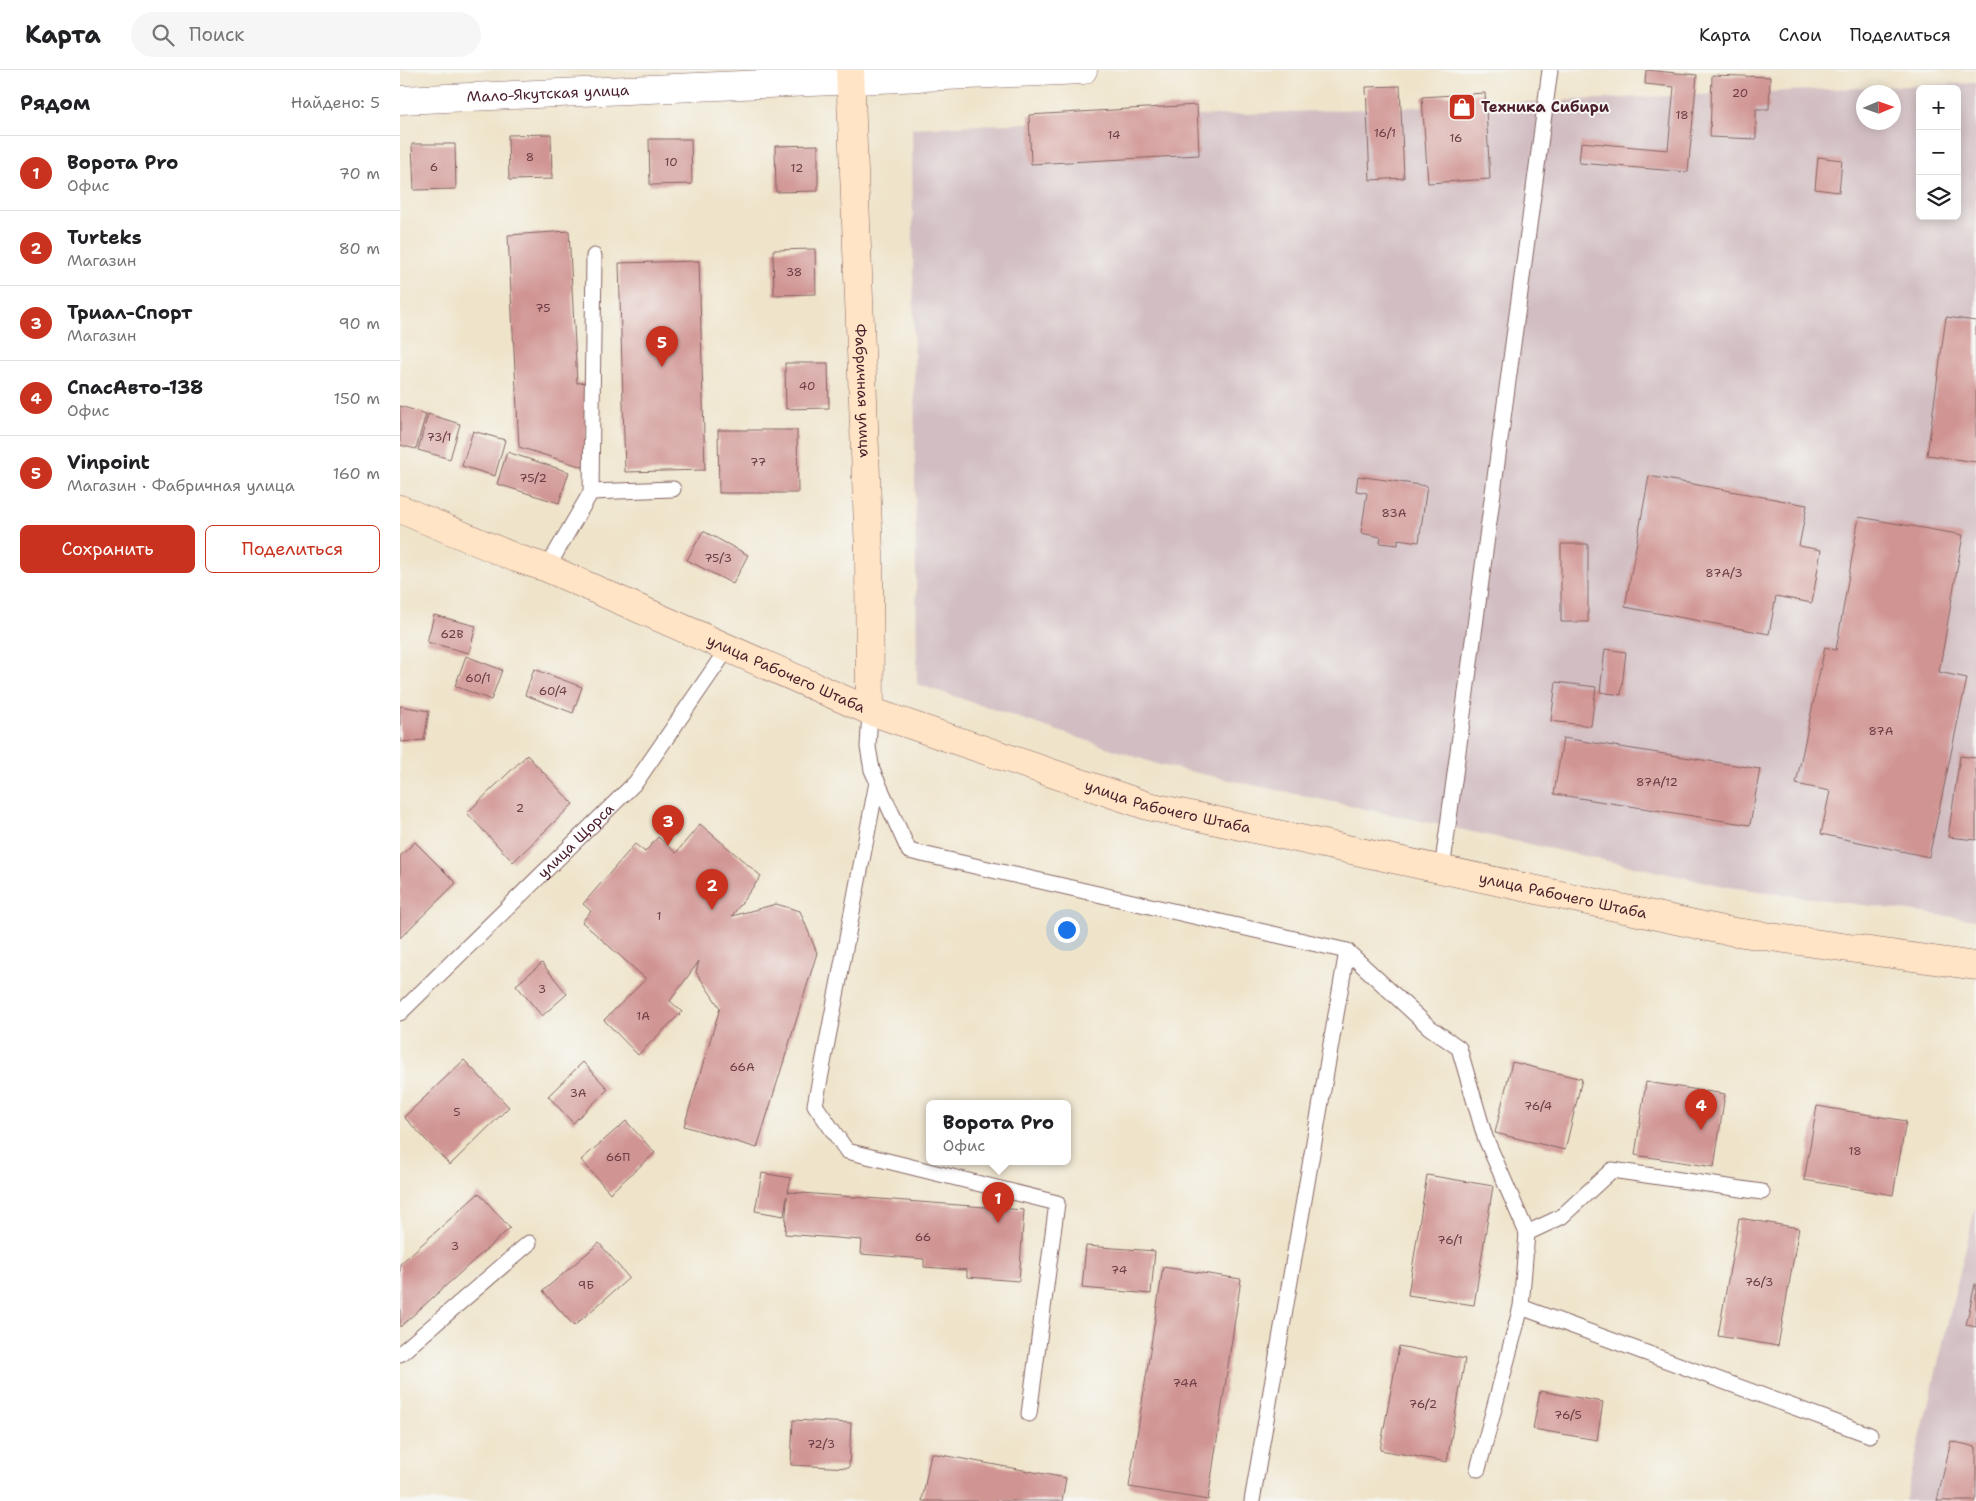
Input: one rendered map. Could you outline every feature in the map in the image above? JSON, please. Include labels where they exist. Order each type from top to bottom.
[{"type":"main road","name":"Фабричная улица","points":[[851,75],[869,553],[870,711]]},
{"type":"main road","name":"улица Рабочего Штаба","points":[[400,509],[516,558],[547,568],[870,711],[1148,806],[1722,930],[1976,966]]},
{"type":"main road","points":[[400,519],[430,522]]},
{"type":"street","name":"Мало-Якутская улица","points":[[400,100],[851,75],[1084,70]]},
{"type":"lane","points":[[1442,870],[1550,70]]},
{"type":"lane","points":[[547,568],[592,492],[594,256]]},
{"type":"lane","points":[[592,492],[673,489]]},
{"type":"lane","name":"улица Щорса","points":[[400,1013],[636,782],[728,648]]},
{"type":"lane","points":[[870,711],[868,746],[872,770],[909,851],[1347,951],[1429,1027],[1459,1048],[1485,1137],[1527,1232],[1521,1308],[1478,1469]]},
{"type":"lane","points":[[877,782],[815,1105],[847,1151],[1057,1203],[1028,1414]]},
{"type":"lane","points":[[1252,1501],[1347,951]]},
{"type":"lane","points":[[1527,1232],[1562,1216],[1612,1170],[1762,1192]]},
{"type":"lane","points":[[400,1354],[529,1243]]},
{"type":"lane","points":[[1521,1308],[1870,1435]]},
{"type":"shaded area","points":[[1976,83],[1976,920],[1729,887],[1160,765],[917,684],[912,128],[1856,88],[1856,130],[1901,130],[1901,86],[1916,86],[1916,220],[1961,220],[1961,85],[1929,85]]},
{"type":"shaded area","points":[[1976,1205],[1976,1501],[1905,1501]]},
{"type":"building","points":[[1646,70],[1697,75],[1688,172],[1579,163],[1581,142],[1668,150],[1674,87],[1645,84]]},
{"type":"building","points":[[1712,75],[1770,77],[1769,109],[1756,109],[1756,139],[1710,137]]},
{"type":"building","points":[[1400,86],[1404,178],[1370,180],[1366,87]]},
{"type":"building","points":[[1485,93],[1490,179],[1428,183],[1422,97]]},
{"type":"building","points":[[1197,105],[1199,155],[1031,164],[1029,115]]},
{"type":"building","points":[[551,134],[552,179],[509,180],[508,135]]},
{"type":"building","points":[[649,139],[691,139],[692,184],[650,185]]},
{"type":"building","points":[[412,144],[455,144],[456,189],[414,190]]},
{"type":"building","points":[[818,145],[818,191],[776,192],[775,146]]},
{"type":"building","points":[[1818,157],[1842,160],[1839,192],[1815,189]]},
{"type":"building","points":[[569,231],[577,383],[587,382],[586,468],[519,447],[508,235]]},
{"type":"building","points":[[815,249],[816,294],[774,295],[773,250]]},
{"type":"building","points":[[699,261],[705,470],[625,472],[619,263]]},
{"type":"building","points":[[1946,317],[1976,321],[1976,462],[1927,455]]},
{"type":"building","points":[[785,363],[828,363],[829,408],[786,409]]},
{"type":"building","points":[[400,406],[426,414],[416,449],[400,445]]},
{"type":"building","points":[[428,414],[460,424],[450,459],[418,450]]},
{"type":"building","points":[[718,430],[797,430],[798,493],[719,493]]},
{"type":"building","points":[[473,431],[505,440],[495,476],[462,466]]},
{"type":"building","points":[[507,452],[569,472],[559,503],[497,484]]},
{"type":"building","points":[[1358,476],[1427,486],[1419,542],[1398,539],[1398,545],[1380,543],[1381,537],[1361,533],[1367,493],[1356,491]]},
{"type":"building","points":[[1649,476],[1807,505],[1799,546],[1821,550],[1812,603],[1776,596],[1769,634],[1625,607]]},
{"type":"building","points":[[1859,517],[1963,535],[1939,672],[1967,678],[1929,857],[1821,834],[1830,791],[1796,784],[1825,647],[1836,650]]},
{"type":"building","points":[[703,531],[748,555],[733,584],[687,560]]},
{"type":"building","points":[[1561,544],[1588,544],[1588,622],[1561,622]]},
{"type":"building","points":[[434,615],[476,626],[469,653],[427,642]]},
{"type":"building","points":[[1605,649],[1626,652],[1621,695],[1600,692]]},
{"type":"building","points":[[466,656],[502,670],[491,700],[455,686]]},
{"type":"building","points":[[534,669],[582,687],[573,713],[525,695]]},
{"type":"building","points":[[1556,682],[1596,687],[1591,726],[1551,721]]},
{"type":"building","points":[[400,706],[429,711],[424,740],[400,742]]},
{"type":"building","points":[[1563,738],[1760,769],[1750,825],[1554,794]]},
{"type":"building","points":[[527,755],[573,804],[513,862],[467,813]]},
{"type":"building","points":[[1960,756],[1976,758],[1976,840],[1948,837]]},
{"type":"building","points":[[700,824],[761,876],[732,916],[776,904],[800,911],[817,953],[757,1148],[684,1126],[720,1008],[696,972],[699,961],[670,1001],[682,1012],[638,1055],[604,1020],[646,979],[582,922],[591,911],[583,904],[635,844],[645,852],[658,837],[676,853]]},
{"type":"building","points":[[415,842],[456,883],[400,938],[400,856]]},
{"type":"building","points":[[542,963],[567,994],[542,1016],[516,985]]},
{"type":"building","points":[[464,1060],[509,1107],[450,1165],[404,1117]]},
{"type":"building","points":[[583,1062],[608,1089],[573,1123],[548,1096]]},
{"type":"building","points":[[1512,1062],[1582,1079],[1565,1150],[1495,1133]]},
{"type":"building","points":[[1646,1082],[1725,1094],[1714,1167],[1635,1155]]},
{"type":"building","points":[[1817,1106],[1906,1121],[1893,1195],[1804,1180]]},
{"type":"building","points":[[626,1121],[655,1153],[610,1193],[581,1160]]},
{"type":"building","points":[[762,1173],[791,1178],[788,1192],[1024,1210],[1019,1281],[967,1277],[967,1270],[924,1267],[924,1259],[861,1254],[862,1240],[785,1234],[787,1196],[784,1216],[755,1211]]},
{"type":"building","points":[[1427,1175],[1493,1186],[1474,1305],[1408,1295]]},
{"type":"building","points":[[479,1193],[510,1228],[400,1327],[400,1264]]},
{"type":"building","points":[[1739,1218],[1799,1228],[1778,1346],[1718,1336]]},
{"type":"building","points":[[599,1243],[629,1278],[574,1326],[543,1291]]},
{"type":"building","points":[[1086,1246],[1155,1251],[1151,1294],[1082,1288]]},
{"type":"building","points":[[1163,1267],[1241,1279],[1208,1500],[1129,1487]]},
{"type":"building","points":[[1976,1284],[1976,1327],[1966,1325]]},
{"type":"building","points":[[1399,1346],[1465,1359],[1447,1462],[1380,1450]]},
{"type":"building","points":[[1540,1391],[1603,1402],[1597,1440],[1533,1429]]},
{"type":"building","points":[[793,1420],[851,1423],[849,1468],[791,1465]]},
{"type":"building","points":[[1951,1441],[1976,1447],[1976,1501],[1937,1501]]},
{"type":"building","points":[[931,1453],[1066,1478],[1062,1501],[922,1501]]},
{"type":"place","name":"Техника Сибири","points":[[1462,107]]},
{"type":"place","name":"Vinpoint","points":[[662,367]]},
{"type":"place","name":"Триал-Спорт","points":[[668,846]]},
{"type":"place","name":"Turteks","points":[[712,910]]},
{"type":"place","name":"СпасАвто-138","points":[[1701,1130]]},
{"type":"place","name":"Ворота Pro","points":[[998,1223]]}]
